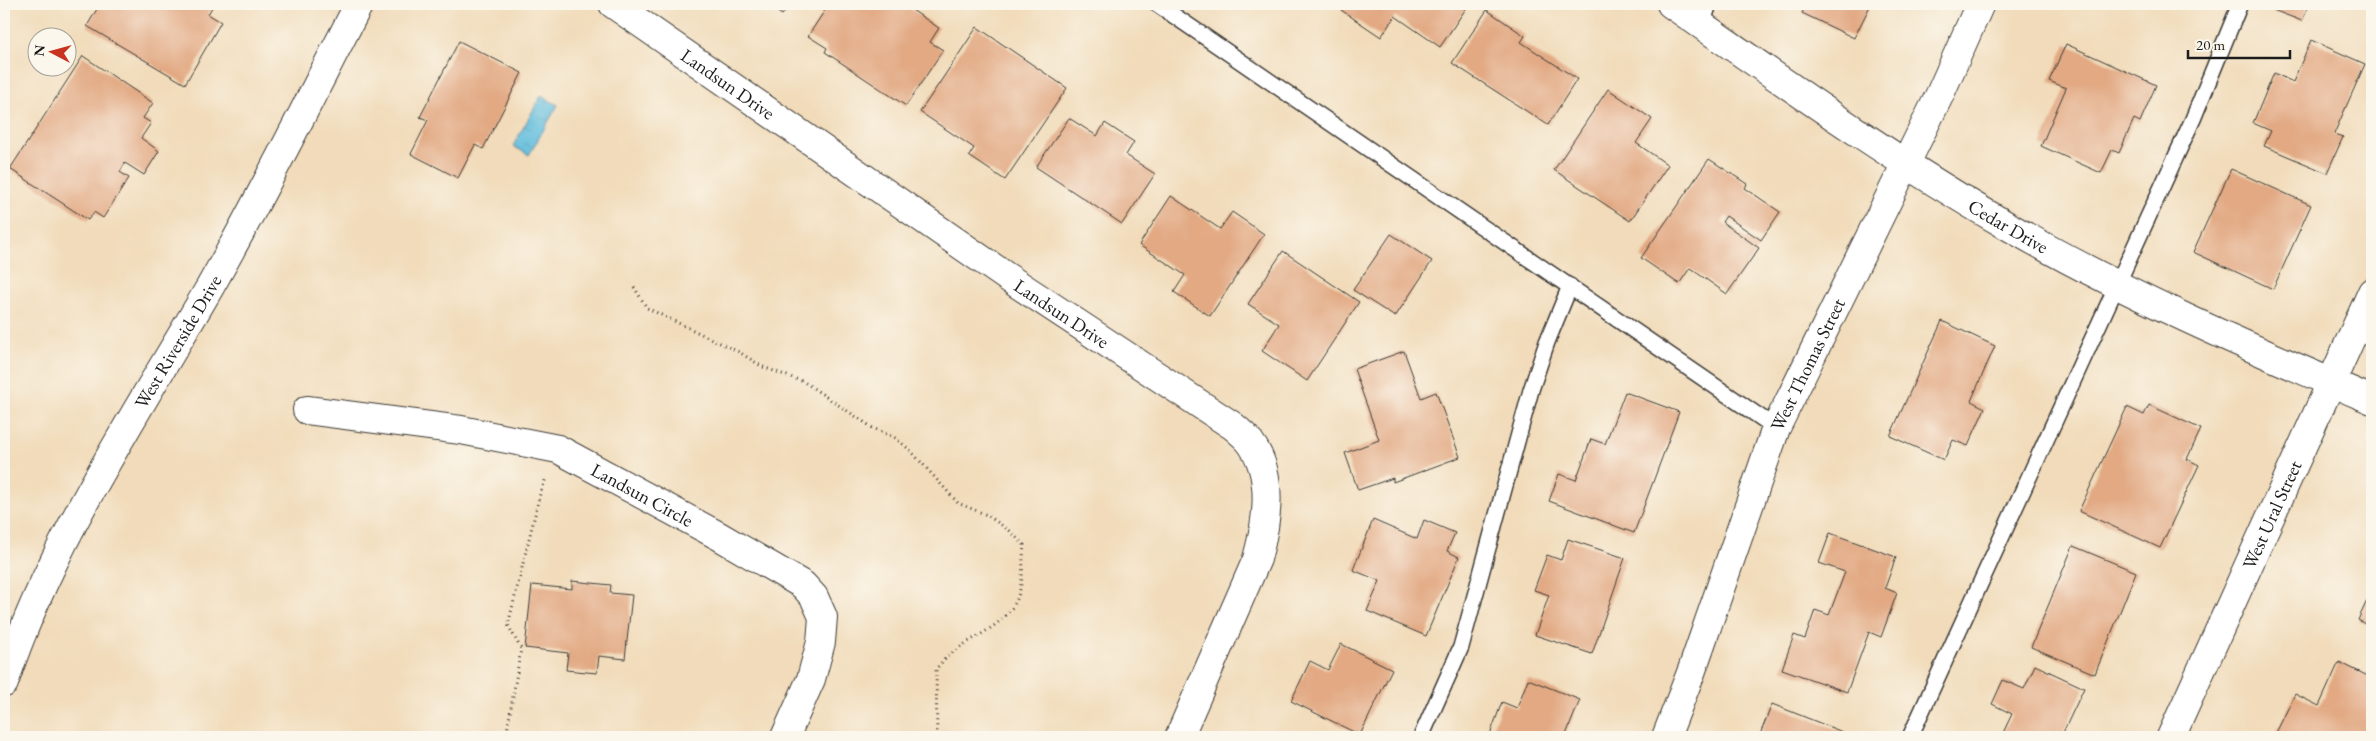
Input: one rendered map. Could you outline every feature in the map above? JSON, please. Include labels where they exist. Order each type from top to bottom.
[{"type":"street","name":"West Riverside Drive","points":[[4,683],[34,601],[63,538],[211,284],[360,4]]},
{"type":"street","name":"Landsun Drive","points":[[613,4],[1007,277],[1233,426],[1250,443],[1261,466],[1268,503],[1266,528],[1257,559],[1179,737]]},
{"type":"street","name":"Cedar Drive","points":[[1671,4],[1705,14],[1904,164],[2007,226],[2116,285],[2197,324],[2372,400]]},
{"type":"street","name":"West Thomas Street","points":[[1666,737],[1692,670],[1776,428],[1940,94],[1980,4]]},
{"type":"street","name":"West Ural Street","points":[[2171,737],[2372,292]]},
{"type":"street","name":"Landsun Circle","points":[[307,410],[461,430],[558,449],[719,536],[803,585],[814,597],[823,617],[820,642],[811,679],[785,737]]},
{"type":"lane","points":[[1157,4],[1776,428]]},
{"type":"lane","points":[[1910,737],[2193,119],[2240,4]]},
{"type":"lane","points":[[1421,737],[1461,647],[1531,390],[1547,342],[1570,286]]},
{"type":"path","points":[[634,287],[647,308],[739,352],[763,368],[804,382],[873,428],[895,438],[910,450],[958,503],[987,515],[1010,531],[1024,545],[1016,602],[1002,620],[983,635],[953,652],[936,669],[937,737]]},
{"type":"path","points":[[506,737],[521,650],[508,625],[540,494],[558,449]]},
{"type":"water","points":[[541,96],[558,105],[529,155],[513,146]]},
{"type":"building","points":[[100,4],[214,4],[208,14],[221,22],[185,84],[87,26]]},
{"type":"building","points":[[766,4],[791,4],[782,15]]},
{"type":"building","points":[[829,4],[873,4],[879,8],[882,4],[903,4],[939,28],[930,42],[943,50],[906,106],[825,52],[827,48],[808,36]]},
{"type":"building","points":[[1345,4],[1469,4],[1440,47],[1395,16],[1381,37],[1341,10]]},
{"type":"building","points":[[1807,4],[1871,4],[1854,38],[1802,13]]},
{"type":"building","points":[[2266,4],[2309,4],[2302,21],[2265,7]]},
{"type":"building","points":[[1487,10],[1525,36],[1521,42],[1577,79],[1548,125],[1452,63]]},
{"type":"building","points":[[977,27],[1067,88],[1005,180],[969,156],[974,148],[920,112]]},
{"type":"building","points":[[2311,40],[2365,64],[2334,134],[2343,137],[2327,173],[2264,146],[2271,131],[2253,123],[2274,73],[2293,82]]},
{"type":"building","points":[[459,41],[522,73],[483,149],[475,145],[458,178],[411,154],[428,120],[420,117]]},
{"type":"building","points":[[2066,44],[2156,85],[2140,122],[2134,119],[2119,153],[2112,150],[2101,173],[2041,146],[2066,88],[2049,81]]},
{"type":"building","points":[[83,56],[153,103],[143,118],[151,123],[141,138],[159,151],[144,175],[125,163],[120,172],[129,178],[103,218],[94,212],[88,220],[10,169],[69,78],[78,78],[78,64]]},
{"type":"building","points":[[1608,89],[1652,119],[1636,143],[1668,165],[1630,221],[1554,170]]},
{"type":"building","points":[[1069,118],[1097,136],[1105,123],[1134,142],[1126,155],[1155,174],[1122,224],[1036,167]]},
{"type":"building","points":[[1709,159],[1747,184],[1745,188],[1780,212],[1761,240],[1726,216],[1722,222],[1759,248],[1727,294],[1690,268],[1679,284],[1641,258]]},
{"type":"building","points":[[2231,169],[2311,205],[2273,289],[2193,252]]},
{"type":"building","points":[[1171,196],[1220,229],[1232,212],[1264,234],[1210,316],[1174,292],[1185,275],[1139,245]]},
{"type":"building","points":[[1391,234],[1432,261],[1395,317],[1353,290]]},
{"type":"building","points":[[1283,251],[1359,302],[1307,381],[1262,351],[1279,324],[1248,304]]},
{"type":"building","points":[[1942,321],[1995,346],[1971,401],[1985,408],[1968,446],[1953,440],[1944,460],[1890,436]]},
{"type":"building","points":[[1404,351],[1421,398],[1436,392],[1460,457],[1393,482],[1393,478],[1358,490],[1345,453],[1379,440],[1354,369]]},
{"type":"building","points":[[1625,392],[1679,412],[1634,533],[1549,501],[1559,474],[1576,480],[1591,439],[1605,444]]},
{"type":"building","points":[[2149,405],[2201,429],[2187,459],[2199,465],[2160,548],[2079,511],[2127,407],[2144,415]]},
{"type":"building","points":[[1373,520],[1417,539],[1424,520],[1455,533],[1447,551],[1459,557],[1426,636],[1367,611],[1380,581],[1353,570]]},
{"type":"building","points":[[1830,533],[1896,557],[1885,588],[1897,593],[1881,637],[1869,632],[1847,692],[1782,669],[1794,635],[1805,639],[1815,610],[1829,615],[1845,572],[1819,563]]},
{"type":"building","points":[[1568,539],[1625,558],[1592,654],[1535,635],[1549,595],[1534,590],[1547,555],[1561,560]]},
{"type":"building","points":[[2073,546],[2136,572],[2095,674],[2031,647]]},
{"type":"building","points":[[572,581],[611,585],[610,593],[632,595],[625,659],[599,656],[597,673],[566,670],[568,653],[525,648],[532,585],[572,589]]},
{"type":"building","points":[[2372,590],[2372,627],[2358,620]]},
{"type":"building","points":[[1341,644],[1392,669],[1360,735],[1291,701],[1310,661],[1328,670]]},
{"type":"building","points":[[2339,662],[2372,678],[2372,718],[2363,737],[2274,737],[2295,694],[2319,706]]},
{"type":"building","points":[[2035,665],[2084,688],[2061,737],[2001,737],[2012,714],[1992,704],[2003,680],[2024,689]]},
{"type":"building","points":[[1528,679],[1580,700],[1565,737],[1489,737],[1502,702],[1517,708]]},
{"type":"building","points":[[1772,704],[1855,737],[1759,737]]}]
